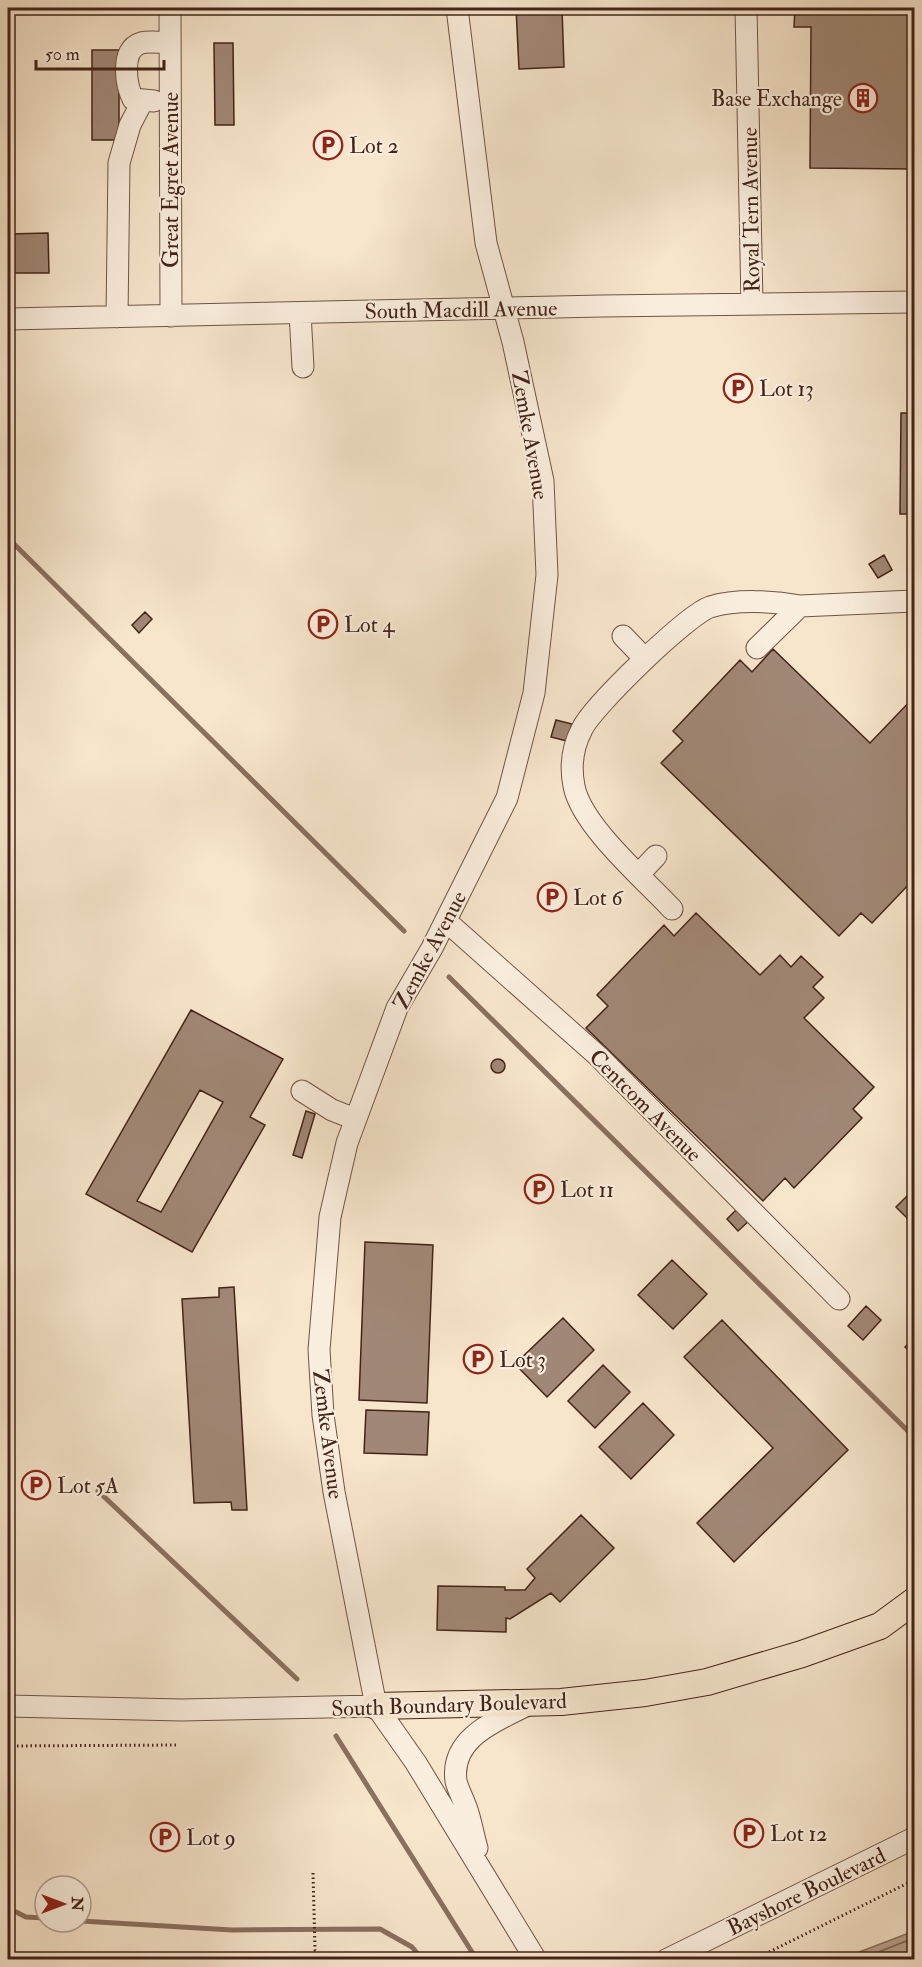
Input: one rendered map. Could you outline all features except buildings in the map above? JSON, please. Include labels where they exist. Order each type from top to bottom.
[{"type":"main road","name":"South Boundary Boulevard","points":[[376,1706],[531,1703],[645,1693],[707,1682],[802,1654],[880,1626],[915,1601]]},
{"type":"main road","name":"South Boundary Boulevard","points":[[880,1626],[906,1626],[915,1622]]},
{"type":"street","name":"Great Egret Avenue","points":[[170,8],[171,316]]},
{"type":"street","name":"Zemke Avenue","points":[[457,8],[486,243],[506,309],[543,481],[547,576],[534,693],[507,798],[446,921],[397,1008],[355,1119],[330,1217],[319,1350],[323,1415],[334,1492],[376,1706],[416,1762],[536,1959]]},
{"type":"street","name":"Royal Tern Avenue","points":[[746,8],[752,303]]},
{"type":"street","points":[[170,42],[141,43],[134,47],[128,58],[126,85],[133,99],[142,102],[170,101]]},
{"type":"street","points":[[117,317],[119,163],[130,124],[142,102]]},
{"type":"street","points":[[914,302],[915,314]]},
{"type":"street","name":"South Macdill Avenue","points":[[8,319],[752,303],[914,302]]},
{"type":"street","points":[[300,313],[303,367]]},
{"type":"street","points":[[672,909],[585,815],[575,793],[572,768],[575,747],[587,721],[645,659],[684,622],[711,607],[782,603],[800,606],[915,601]]},
{"type":"street","points":[[757,648],[800,606]]},
{"type":"street","points":[[622,636],[645,659]]},
{"type":"street","points":[[639,874],[656,856]]},
{"type":"street","name":"Centcom Avenue","points":[[446,921],[598,1056],[839,1299]]},
{"type":"street","points":[[302,1091],[332,1110],[355,1119]]},
{"type":"street","name":"Zemke Avenue","points":[[482,1869],[466,1807],[456,1781],[456,1765],[467,1740],[531,1703]]},
{"type":"street","name":"South Boundary Boulevard","points":[[8,1706],[181,1710],[376,1706]]},
{"type":"street","name":"Bayshore Boulevard","points":[[666,1959],[915,1838]]},
{"type":"path","points":[[8,1746],[179,1744]]},
{"type":"path","points":[[313,1873],[315,1950],[326,1959]]},
{"type":"path","points":[[753,1959],[915,1880]]},
{"type":"water","points":[[914,1931],[914,1959],[841,1959]]},
{"type":"waterway","points":[[8,538],[404,931]]},
{"type":"waterway","points":[[449,977],[914,1437]]},
{"type":"waterway","points":[[98,1491],[297,1679]]},
{"type":"waterway","points":[[336,1736],[477,1960]]},
{"type":"waterway","points":[[8,1908],[26,1917],[33,1917]]},
{"type":"waterway","points":[[93,1922],[232,1930],[380,1929],[412,1947],[423,1960]]},
{"type":"place","name":"Base Exchange","points":[[863,98]]},
{"type":"place","name":"Lot 2","points":[[328,145]]},
{"type":"place","name":"Lot 13","points":[[738,388]]},
{"type":"place","name":"Lot 4","points":[[323,624]]},
{"type":"place","name":"Lot 6","points":[[552,897]]},
{"type":"place","name":"Lot 11","points":[[539,1189]]},
{"type":"place","name":"Lot 3","points":[[478,1359]]},
{"type":"place","name":"Lot 5A","points":[[36,1485]]},
{"type":"place","name":"Lot 12","points":[[749,1833]]},
{"type":"place","name":"Lot 9","points":[[165,1837]]}]
